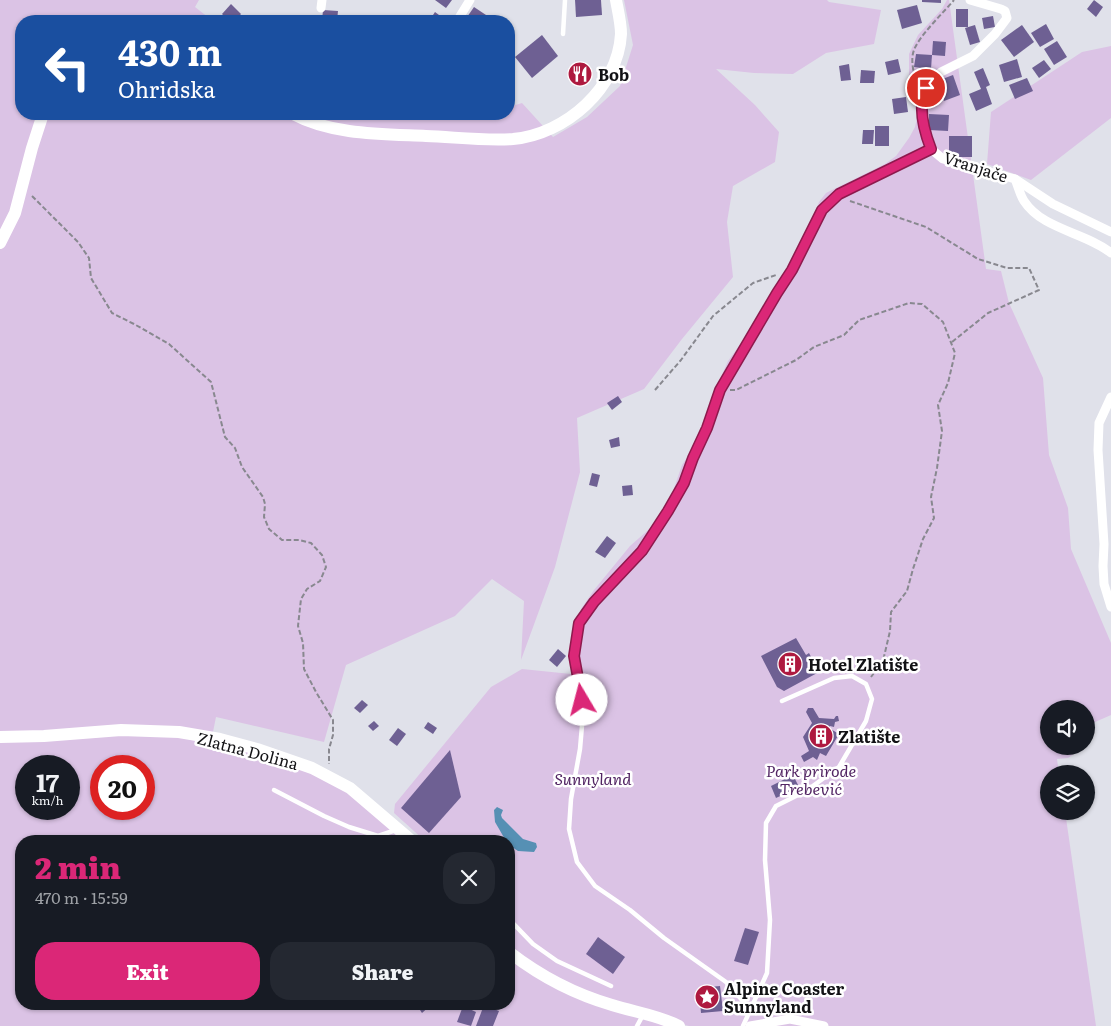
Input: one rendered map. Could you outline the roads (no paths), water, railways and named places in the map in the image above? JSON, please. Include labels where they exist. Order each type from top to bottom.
[{"type":"main road","points":[[306,120],[315,124],[385,134],[514,139],[543,132],[576,113],[592,98],[608,78],[618,55],[621,33],[616,0]]},
{"type":"main road","points":[[0,243],[15,213],[32,148],[42,120]]},
{"type":"main road","name":"Zlatna Dolina","points":[[0,737],[44,736],[121,730],[179,732],[220,739],[257,749],[312,768],[334,779],[350,788],[406,835]]},
{"type":"main road","points":[[515,957],[534,971],[581,995],[644,1013],[679,1026]]},
{"type":"street","points":[[461,15],[470,0]]},
{"type":"street","points":[[579,679],[574,656],[579,623],[594,602],[642,551],[668,511],[684,483],[707,428],[720,390],[792,270],[822,210],[839,194],[931,149],[925,133],[921,98],[926,88],[941,72],[974,56],[1008,18],[1005,11],[1001,9],[970,0]]},
{"type":"street","name":"Vranjače","points":[[931,149],[943,159],[1015,179],[1022,199],[1032,212],[1056,226],[1085,237],[1111,253]]},
{"type":"street","points":[[1015,179],[1053,204],[1111,232]]},
{"type":"street","points":[[1111,397],[1099,423],[1098,450],[1104,544],[1104,584],[1111,607]]},
{"type":"street","points":[[750,1026],[790,1019],[824,1026]]},
{"type":"lane","points":[[563,34],[564,0]]},
{"type":"lane","points":[[743,1026],[767,974],[770,920],[765,860],[766,823],[776,806],[806,792],[839,767],[866,721],[872,699],[866,684],[852,676],[834,678],[782,701]]},
{"type":"lane","points":[[579,679],[583,714],[580,749],[571,799],[570,829],[577,862],[595,886],[726,982],[750,1009]]},
{"type":"lane","points":[[274,790],[324,816],[349,827],[375,835]]},
{"type":"lane","points":[[386,835],[399,829]]},
{"type":"lane","points":[[515,925],[533,944],[557,961],[610,986]]},
{"type":"lane","points":[[637,1026],[644,1013]]},
{"type":"water","points":[[497,807],[503,810],[502,818],[523,839],[536,843],[537,847],[534,852],[518,851],[515,849],[515,835],[503,835],[495,822],[494,810]]},
{"type":"place","name":"Bob","points":[[580,74]]},
{"type":"place","name":"Hotel Zlatište","points":[[790,664]]},
{"type":"place","name":"Zlatište","points":[[821,736]]},
{"type":"place","name":"Alpine Coaster Sunnyland","points":[[707,997]]},
{"type":"park label","name":"Sunnyland","points":[[593,778]]},
{"type":"park label","name":"Park prirode Trebević","points":[[811,779]]}]
